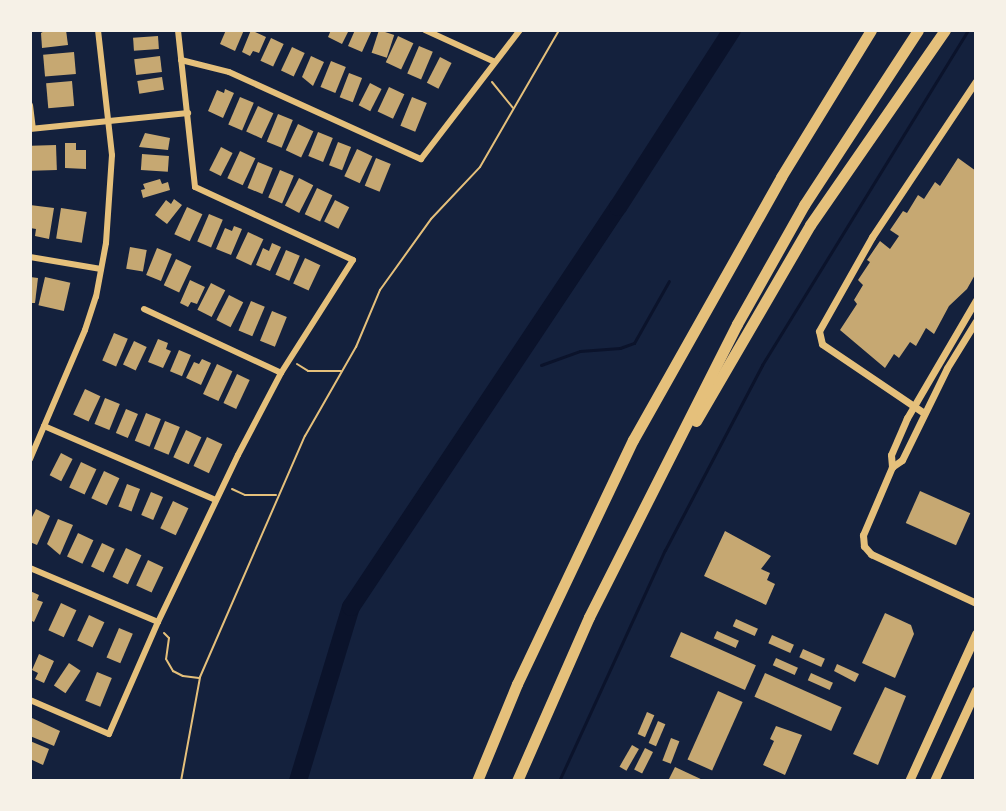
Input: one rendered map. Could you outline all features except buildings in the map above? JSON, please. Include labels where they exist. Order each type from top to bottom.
[{"type":"highway","points":[[477,781],[517,684],[633,440],[781,177],[871,30]]},
{"type":"highway","points":[[517,781],[589,617],[737,324],[797,219],[918,30]]},
{"type":"highway","points":[[637,521],[810,225],[945,30]]},
{"type":"main road","points":[[909,781],[976,634]]},
{"type":"main road","points":[[934,781],[976,690]]},
{"type":"street","points":[[30,459],[85,330],[101,269],[112,190],[109,120],[98,30]]},
{"type":"street","points":[[30,700],[109,734],[223,485],[281,373],[353,260],[195,187],[178,30]]},
{"type":"street","points":[[425,30],[495,62]]},
{"type":"street","points":[[181,60],[229,72],[421,159],[520,30]]},
{"type":"street","points":[[924,413],[822,344],[819,331],[872,237],[976,81]]},
{"type":"street","points":[[30,105],[31,128],[188,113]]},
{"type":"street","points":[[30,257],[101,269]]},
{"type":"street","points":[[976,300],[912,407],[891,455],[892,467],[866,523],[864,546],[877,558],[976,603]]},
{"type":"street","points":[[144,309],[281,373]]},
{"type":"street","points":[[892,467],[902,460],[924,413],[976,321]]},
{"type":"street","points":[[44,426],[216,500]]},
{"type":"street","points":[[30,568],[158,622]]},
{"type":"path","points":[[181,781],[200,677],[305,436],[342,371],[380,290],[431,219],[480,167],[559,30]]},
{"type":"path","points":[[484,76],[500,88],[513,109]]},
{"type":"path","points":[[290,359],[308,371],[342,371]]},
{"type":"path","points":[[223,485],[245,495],[277,496]]},
{"type":"path","points":[[154,630],[169,638],[166,659],[173,671],[183,676],[200,677]]},
{"type":"waterway","points":[[298,781],[351,607],[732,30]]},
{"type":"waterway","points":[[559,781],[665,550],[762,365],[968,30]]},
{"type":"waterway","points":[[541,365],[580,351],[620,348],[634,343],[669,281]]}]
